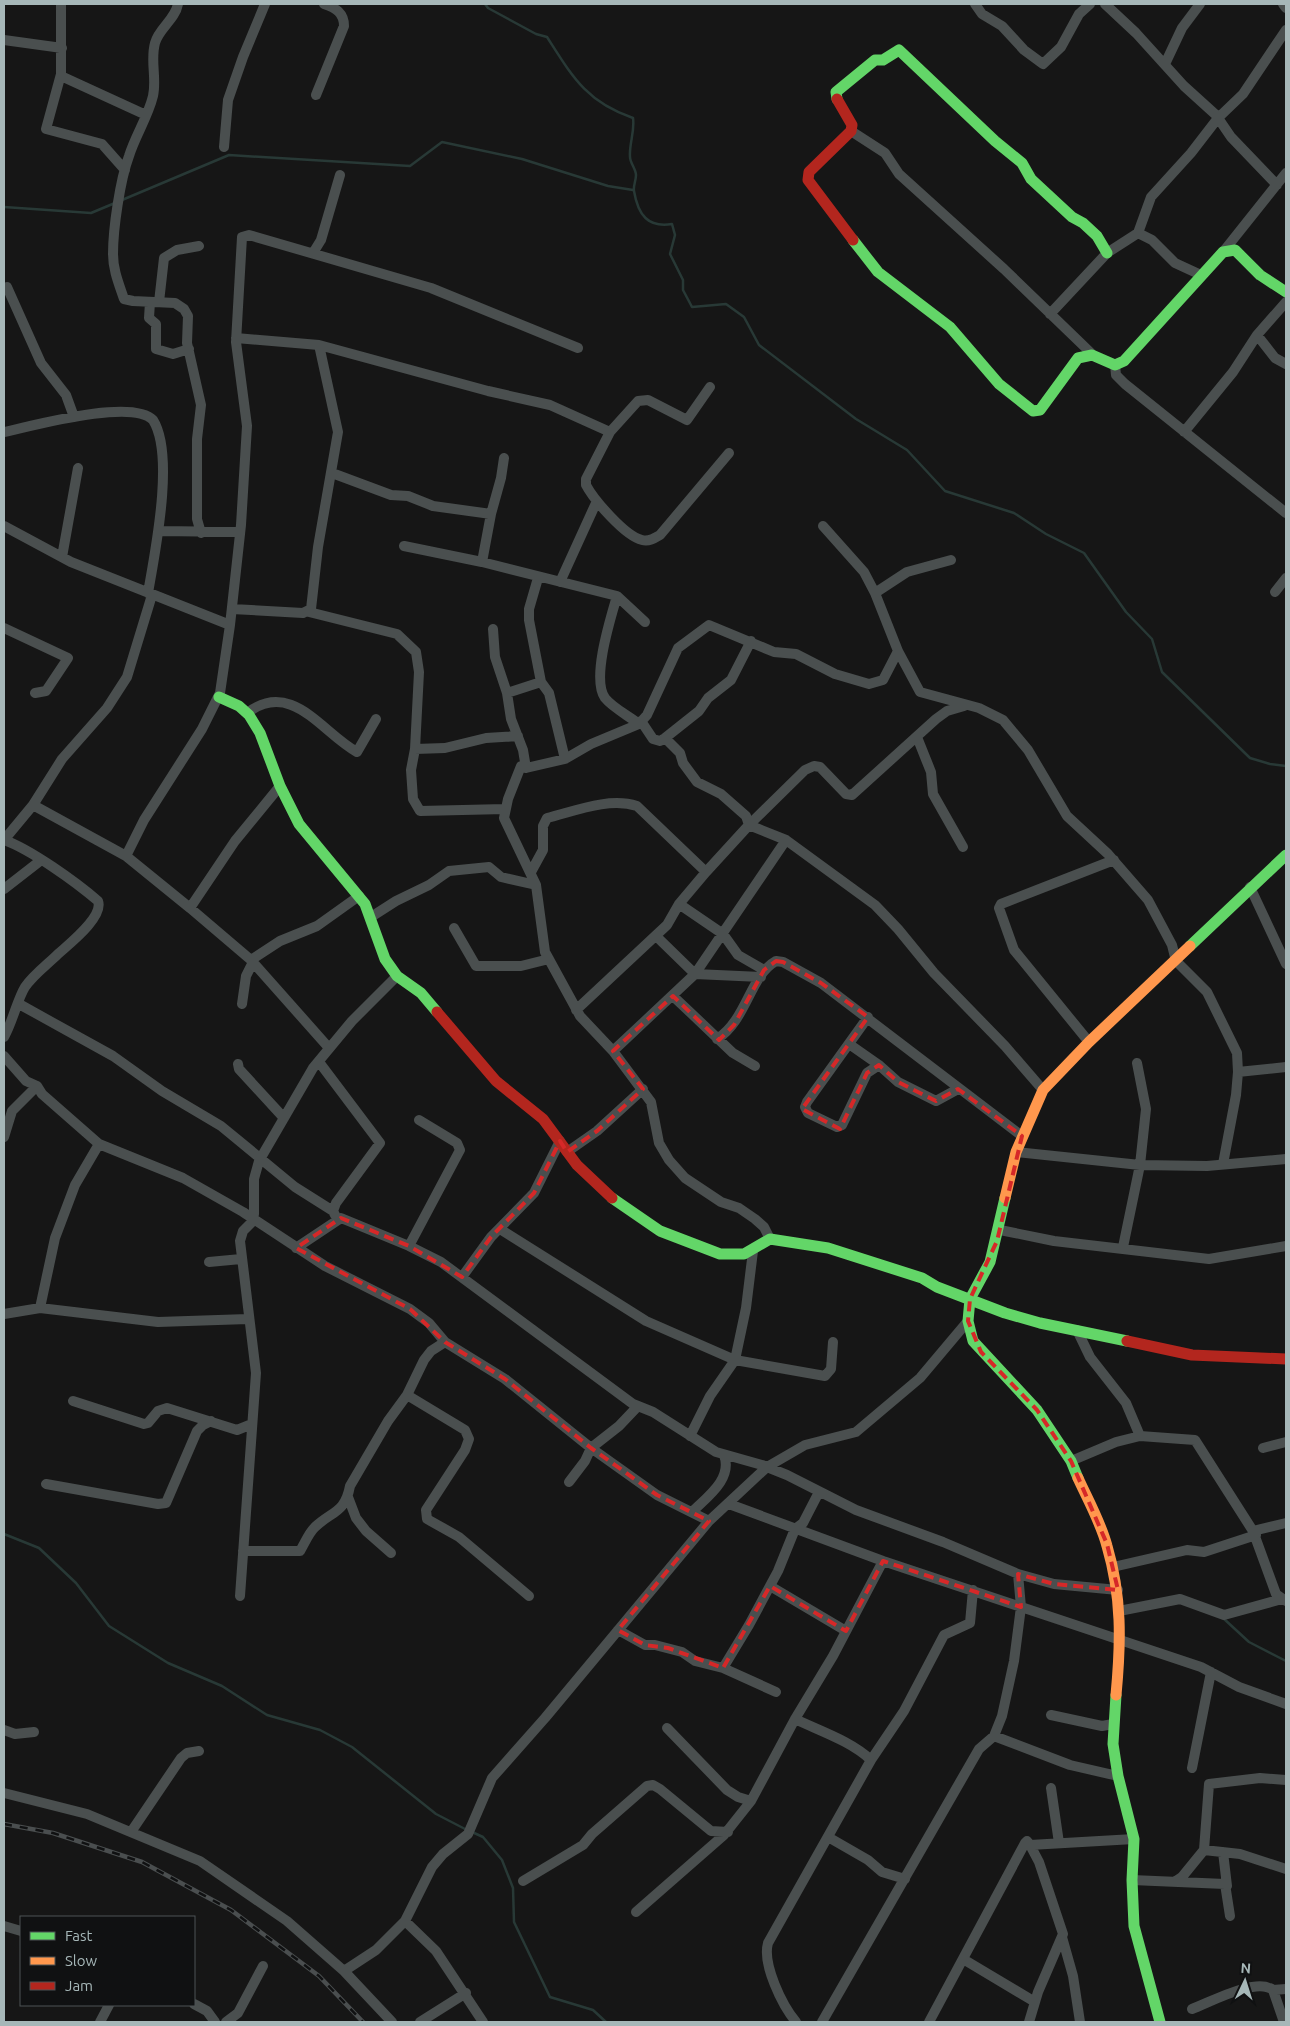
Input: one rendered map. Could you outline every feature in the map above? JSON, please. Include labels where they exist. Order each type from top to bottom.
[{"type":"street","points":[[61,4],[61,76],[46,129],[102,144],[125,170]]},
{"type":"street","points":[[178,4],[174,14],[155,42],[152,72],[154,92],[128,157],[113,254],[115,269],[124,299],[175,303],[184,309],[188,316],[189,349],[201,405],[197,439],[196,518],[201,533]]},
{"type":"street","points":[[224,147],[228,100],[265,4]]},
{"type":"street","points":[[316,95],[344,26],[344,20],[338,10],[324,4]]},
{"type":"street","points":[[975,4],[982,14],[1002,26],[1024,50],[1043,64],[1061,47],[1079,14],[1090,4]]},
{"type":"street","points":[[1105,4],[1165,64],[1184,86],[1218,118],[1252,162],[1277,184]]},
{"type":"street","points":[[1165,64],[1182,28],[1200,4]]},
{"type":"street","points":[[1283,4],[1286,8]]},
{"type":"street","points":[[1050,314],[1107,253],[1138,233],[1151,197],[1191,153],[1218,118],[1243,94],[1286,30]]},
{"type":"street","points":[[4,40],[62,48]]},
{"type":"street","points":[[1091,354],[1083,354],[1078,358],[1037,412],[1024,406],[999,384],[950,327],[873,266],[863,255],[830,206],[808,180],[808,172],[851,131],[852,126],[836,98],[836,92],[875,60],[883,60],[899,50],[995,141],[1022,163],[1031,179],[1057,201],[1072,217],[1083,223],[1096,236],[1107,253]]},
{"type":"street","points":[[61,76],[146,115]]},
{"type":"street","points":[[851,131],[885,154],[898,174],[936,205],[1091,354],[1115,365],[1124,361],[1200,275],[1223,252],[1286,174]]},
{"type":"street","points":[[313,253],[322,240],[340,175]]},
{"type":"street","points":[[1138,233],[1152,240],[1179,265],[1200,275]]},
{"type":"street","points":[[126,856],[144,820],[202,729],[219,697],[230,625],[240,532],[247,426],[236,338],[242,237],[249,235],[431,288],[578,348]]},
{"type":"street","points":[[189,349],[173,354],[156,350],[156,323],[150,319],[164,258],[178,250],[199,246]]},
{"type":"street","points":[[1223,252],[1235,250],[1260,275],[1286,292]]},
{"type":"street","points":[[7,287],[41,363],[66,395],[74,417]]},
{"type":"street","points":[[1184,432],[1233,372],[1257,335],[1286,302]]},
{"type":"street","points":[[1257,335],[1275,358],[1286,364]]},
{"type":"street","points":[[236,338],[319,345],[488,391],[550,405],[610,432]]},
{"type":"street","points":[[308,612],[312,605],[318,547],[338,432],[319,345]]},
{"type":"street","points":[[1115,365],[1116,375],[1286,513]]},
{"type":"street","points":[[710,386],[687,420],[648,400],[641,400],[610,432],[586,479],[586,485],[596,503],[640,540],[651,540],[660,535],[729,453]]},
{"type":"street","points":[[4,432],[98,413],[140,413],[153,420],[161,442],[162,502],[150,594],[127,677],[107,708],[62,759],[33,805],[4,840],[21,848],[92,896],[98,901],[99,908],[86,928],[27,984],[4,1037]]},
{"type":"street","points":[[482,562],[491,514],[502,478],[504,458]]},
{"type":"street","points":[[62,558],[78,468]]},
{"type":"street","points":[[332,473],[391,495],[408,496],[434,506],[491,514]]},
{"type":"street","points":[[560,582],[596,503]]},
{"type":"street","points":[[4,526],[62,558],[230,625]]},
{"type":"street","points":[[823,526],[864,572],[875,593],[898,651],[920,692],[979,708],[1002,720],[1028,750],[1066,816],[1114,860],[1148,900],[1172,945],[1176,961],[1194,976],[1211,997],[1237,1053],[1238,1072],[1223,1164]]},
{"type":"street","points":[[159,531],[240,532]]},
{"type":"street","points":[[404,546],[482,562],[538,578],[617,596],[645,622]]},
{"type":"street","points":[[875,593],[907,572],[951,560]]},
{"type":"street","points":[[538,578],[529,609],[529,620],[541,682],[549,693],[565,758]]},
{"type":"street","points":[[1275,592],[1286,578]]},
{"type":"street","points":[[617,596],[601,653],[602,688],[605,698],[640,722],[654,739],[660,742],[699,711],[708,698],[730,680],[751,641]]},
{"type":"street","points":[[232,608],[308,612],[397,634],[416,652],[419,672],[415,750],[411,770],[413,800],[420,811],[505,809]]},
{"type":"street","points":[[770,1240],[764,1227],[739,1208],[722,1202],[686,1178],[670,1160],[659,1143],[654,1109],[643,1089],[613,1051],[576,1010],[563,981],[546,952],[536,885],[507,828],[504,818],[505,809],[521,766],[526,768],[565,758],[640,722],[647,714],[678,648],[702,628],[709,625],[774,652],[796,654],[835,674],[869,684],[883,680],[898,651]]},
{"type":"street","points":[[494,628],[495,657],[508,693],[509,709],[523,750],[526,768]]},
{"type":"street","points":[[5,630],[68,658],[46,691],[35,693]]},
{"type":"street","points":[[508,693],[541,682]]},
{"type":"street","points":[[219,697],[239,706],[248,714],[260,733],[280,786],[306,834],[359,896],[372,917],[385,959],[397,976],[421,993],[496,1080],[536,1112],[577,1165],[609,1196],[660,1231],[720,1254],[731,1256],[753,1251],[770,1240],[828,1248],[852,1254],[922,1278],[1005,1313],[1192,1355],[1272,1360],[1286,1359]]},
{"type":"street","points":[[248,714],[256,707],[267,703],[292,703],[325,727],[348,749],[357,752],[376,719]]},
{"type":"street","points":[[576,1010],[656,936],[672,917],[679,904],[706,872],[749,825],[805,770],[814,766],[820,767],[846,794],[852,795],[947,711],[965,705]]},
{"type":"street","points":[[415,750],[445,748],[486,738],[518,736]]},
{"type":"street","points":[[917,736],[931,772],[933,794],[962,847]]},
{"type":"street","points":[[665,738],[680,753],[683,763],[697,782],[721,794],[746,816],[749,825],[786,840],[875,905],[898,929],[934,974],[1005,1046],[1043,1090]]},
{"type":"street","points":[[190,908],[235,841],[260,808],[280,786]]},
{"type":"street","points":[[531,872],[544,850],[543,826],[547,818],[609,802],[627,803],[637,806],[706,872]]},
{"type":"street","points":[[33,805],[126,856],[190,908],[252,961],[329,1048]]},
{"type":"street","points":[[613,1051],[695,974],[786,840]]},
{"type":"street","points":[[1160,2022],[1134,1926],[1132,1880],[1134,1839],[1128,1808],[1118,1776],[1113,1724],[1120,1640],[1118,1590],[1107,1544],[1071,1461],[1037,1410],[981,1352],[973,1341],[968,1321],[970,1299],[990,1262],[1000,1230],[1016,1152],[1043,1090],[1089,1042],[1176,961],[1250,887],[1286,855]]},
{"type":"street","points":[[1089,1042],[1014,950],[998,908],[1001,904],[1114,860]]},
{"type":"street","points":[[4,889],[40,861]]},
{"type":"street","points":[[372,917],[396,901],[429,885],[450,871],[489,867],[504,878],[536,885]]},
{"type":"street","points":[[1250,887],[1286,964]]},
{"type":"street","points":[[242,1004],[246,976],[252,961],[284,939],[317,926],[359,896]]},
{"type":"street","points":[[679,904],[723,934],[738,955],[763,973]]},
{"type":"street","points":[[454,928],[476,966],[521,966],[549,959]]},
{"type":"street","points":[[656,936],[695,974],[763,973]]},
{"type":"street","points":[[717,1039],[734,1025],[763,973],[776,961],[783,962],[821,983],[868,1017],[958,1089],[976,1100],[1022,1136]]},
{"type":"street","points":[[240,1596],[256,1373],[241,1259],[241,1235],[253,1218],[254,1179],[262,1157],[312,1068],[352,1021],[397,976]]},
{"type":"street","points":[[672,996],[743,1061],[755,1066]]},
{"type":"street","points":[[19,1004],[113,1056],[162,1091],[221,1126],[262,1157],[295,1188],[337,1214],[441,1262],[638,1406],[653,1412],[724,1455],[767,1467],[856,1510],[943,1542],[1018,1574],[1054,1584],[1118,1590]]},
{"type":"street","points":[[868,1017],[807,1102],[805,1107],[808,1113],[837,1127],[842,1125],[867,1073],[879,1065]]},
{"type":"street","points":[[849,1044],[879,1065],[898,1082],[936,1101],[958,1089]]},
{"type":"street","points":[[4,1056],[26,1081],[37,1086],[42,1094],[99,1144],[183,1178],[253,1218],[325,1266],[410,1309],[429,1323],[445,1342],[505,1379],[591,1448],[657,1495],[709,1521]]},
{"type":"street","points":[[319,1062],[380,1143],[336,1203],[337,1214]]},
{"type":"street","points":[[1124,1248],[1140,1166],[1146,1109],[1137,1063]]},
{"type":"street","points":[[238,1064],[239,1069],[258,1092],[284,1118]]},
{"type":"street","points":[[1238,1072],[1286,1067]]},
{"type":"street","points":[[4,1137],[12,1111],[37,1086]]},
{"type":"street","points":[[566,1152],[597,1131],[643,1089]]},
{"type":"street","points":[[409,1246],[460,1150],[457,1143],[419,1120]]},
{"type":"street","points":[[462,1277],[491,1237],[534,1193],[560,1141]]},
{"type":"street","points":[[40,1308],[55,1238],[75,1185],[99,1144]]},
{"type":"street","points":[[1016,1152],[1140,1166],[1207,1166],[1286,1159]]},
{"type":"street","points":[[296,1248],[337,1214]]},
{"type":"street","points":[[500,1229],[646,1321],[735,1360],[825,1376],[831,1369],[833,1342]]},
{"type":"street","points":[[1000,1230],[1054,1241],[1209,1259],[1286,1246]]},
{"type":"street","points":[[690,1436],[710,1396],[735,1360],[746,1308],[753,1251]]},
{"type":"street","points":[[208,1262],[241,1259]]},
{"type":"street","points":[[4,1314],[40,1308],[158,1322],[248,1319]]},
{"type":"street","points":[[344,1972],[376,1950],[405,1921],[432,1867],[442,1854],[466,1836],[492,1778],[709,1521],[767,1467],[805,1445],[856,1432],[920,1378],[968,1321]]},
{"type":"street","points":[[1077,1330],[1090,1357],[1126,1403],[1140,1436]]},
{"type":"street","points":[[243,1551],[300,1551],[313,1529],[339,1510],[348,1497],[350,1486],[388,1421],[407,1395],[424,1360],[431,1350],[445,1342]]},
{"type":"street","points":[[1272,1360],[1286,1354]]},
{"type":"street","points":[[407,1395],[465,1430],[469,1439],[466,1450],[426,1510],[427,1519],[459,1536],[529,1596]]},
{"type":"street","points":[[73,1401],[144,1424],[148,1423],[158,1410],[167,1408],[237,1430],[252,1424]]},
{"type":"street","points":[[569,1482],[585,1461],[591,1448],[619,1426],[638,1406]]},
{"type":"street","points":[[46,1484],[158,1504],[166,1503],[197,1431],[211,1421]]},
{"type":"street","points":[[1071,1461],[1116,1442],[1140,1436],[1190,1438],[1198,1442],[1255,1533],[1276,1594],[1284,1600]]},
{"type":"street","points":[[1263,1448],[1286,1442]]},
{"type":"street","points":[[692,1512],[725,1476],[727,1463],[724,1455]]},
{"type":"street","points":[[723,1668],[770,1586],[795,1529],[803,1523],[819,1492]]},
{"type":"street","points":[[348,1497],[356,1518],[366,1531],[391,1553]]},
{"type":"street","points":[[729,1504],[883,1561],[1211,1672],[1239,1687],[1286,1704]]},
{"type":"street","points":[[1113,1567],[1187,1550],[1204,1552],[1286,1523]]},
{"type":"street","points":[[636,1912],[728,1832],[751,1801],[883,1561]]},
{"type":"street","points":[[822,2022],[979,1749],[994,1736],[1002,1716],[1014,1661],[1022,1607],[1018,1574]]},
{"type":"street","points":[[770,1586],[846,1631]]},
{"type":"street","points":[[796,2022],[785,2009],[769,1966],[766,1950],[768,1943],[871,1760],[904,1711],[944,1635],[970,1623],[973,1590]]},
{"type":"street","points":[[1119,1611],[1180,1600],[1224,1615],[1284,1600]]},
{"type":"street","points":[[618,1630],[645,1645],[682,1652],[695,1660],[723,1668],[776,1692]]},
{"type":"street","points":[[1192,1768],[1211,1672]]},
{"type":"street","points":[[1051,1715],[1102,1726],[1113,1724]]},
{"type":"street","points":[[796,1719],[866,1754],[871,1760]]},
{"type":"street","points":[[668,1728],[727,1790],[738,1797],[751,1801]]},
{"type":"street","points":[[4,1730],[15,1734],[34,1732]]},
{"type":"street","points":[[994,1736],[1070,1765],[1118,1776]]},
{"type":"street","points":[[131,1832],[181,1758],[187,1753],[199,1751]]},
{"type":"street","points":[[1176,1881],[1182,1877],[1204,1850],[1209,1784],[1260,1778],[1286,1780]]},
{"type":"street","points":[[523,1881],[583,1845],[592,1834],[647,1786],[653,1785],[660,1789],[711,1831],[728,1832]]},
{"type":"street","points":[[1051,1788],[1059,1843]]},
{"type":"street","points":[[4,1793],[87,1814],[200,1860],[287,1921],[344,1972],[392,2022]]},
{"type":"street","points":[[828,1837],[868,1860],[882,1872],[904,1879]]},
{"type":"street","points":[[1030,1845],[1134,1839]]},
{"type":"street","points":[[929,2022],[1016,1857],[1027,1841],[1039,1862],[1049,1888],[1073,1976],[1080,2022]]},
{"type":"street","points":[[1204,1850],[1240,1854],[1286,1869]]},
{"type":"street","points":[[1223,1852],[1230,1916]]},
{"type":"street","points":[[1132,1880],[1176,1881],[1227,1886]]},
{"type":"street","points":[[405,1921],[436,1951],[466,1993],[483,2022]]},
{"type":"street","points":[[4,1926],[20,1932]]},
{"type":"street","points":[[1029,2022],[1034,2002],[1062,1937]]},
{"type":"street","points":[[963,1959],[1034,2002]]},
{"type":"street","points":[[226,2022],[238,2013],[263,1966]]},
{"type":"street","points":[[1192,2009],[1253,1986],[1268,1986],[1274,1990],[1286,1989]]},
{"type":"street","points":[[1274,1990],[1284,2022]]},
{"type":"street","points":[[420,2022],[466,1993]]},
{"type":"street","points":[[195,2005],[207,2011],[215,2022]]},
{"type":"street","points":[[100,2022],[108,2006]]},
{"type":"highlighted area","points":[[776,961],[783,962],[821,983],[868,1017],[802,1109],[840,1129],[867,1073],[879,1065],[898,1082],[936,1101],[958,1089],[1022,1136],[997,1241],[970,1299],[968,1321],[981,1352],[1037,1410],[1071,1461],[1107,1544],[1118,1590],[1054,1584],[1018,1574],[1021,1607],[883,1561],[846,1631],[770,1586],[723,1668],[668,1648],[645,1645],[618,1630],[709,1521],[657,1495],[591,1448],[505,1379],[445,1342],[410,1309],[296,1248],[341,1218],[409,1246],[462,1277],[491,1237],[534,1193],[560,1141],[567,1152],[597,1131],[643,1089],[613,1051],[673,996],[719,1040],[734,1025],[764,970]]},
{"type":"waterway","points":[[485,4],[488,8],[536,34],[547,37],[573,76],[592,96],[617,112],[633,118],[630,157],[636,173],[634,189],[638,207],[650,222],[664,225],[672,224],[675,235],[670,254],[683,280],[683,290],[692,307],[726,304],[744,317],[759,345],[856,419],[907,450],[945,491],[1014,513],[1046,534],[1084,553],[1126,612],[1152,639],[1162,672],[1250,758],[1270,764],[1286,766]]},
{"type":"waterway","points":[[122,200],[229,155],[410,166],[442,142],[522,159],[608,186],[633,190]]},
{"type":"waterway","points":[[4,207],[91,213],[115,203]]},
{"type":"waterway","points":[[4,1534],[39,1548],[76,1583],[109,1626],[168,1663],[222,1686],[267,1715],[320,1730],[352,1747],[436,1814],[467,1830]]},
{"type":"waterway","points":[[1223,1618],[1249,1642],[1286,1661]]},
{"type":"waterway","points":[[472,1832],[483,1837],[502,1860],[513,1888],[514,1922],[550,1997],[593,2010],[606,2022]]},
{"type":"railway","points":[[4,1824],[53,1833],[142,1862],[231,1910],[319,1976],[363,2022]]},
{"type":"traffic: fast","points":[[837,99],[836,92],[875,60],[883,60],[899,50],[995,141],[1022,163],[1031,179],[1072,217],[1083,223],[1097,236],[1107,253]]},
{"type":"traffic: fast","points":[[853,240],[878,272],[950,327],[999,384],[1033,411],[1040,410],[1078,358],[1092,355],[1115,365],[1124,361],[1223,252],[1235,250],[1260,275],[1286,292]]},
{"type":"traffic: fast","points":[[219,697],[239,706],[249,715],[260,733],[280,786],[299,824],[365,904],[385,959],[397,976],[421,993],[437,1012]]},
{"type":"traffic: fast","points":[[1190,946],[1286,855]]},
{"type":"traffic: fast","points":[[612,1198],[660,1231],[720,1254],[744,1254],[770,1239],[828,1248],[922,1278],[937,1287],[1005,1313],[1040,1323],[1127,1341]]},
{"type":"traffic: fast","points":[[1005,1198],[990,1262],[970,1299],[968,1321],[973,1341],[1037,1410],[1071,1461],[1078,1478]]},
{"type":"traffic: fast","points":[[1116,1695],[1113,1744],[1118,1776],[1134,1839],[1132,1880],[1134,1926],[1160,2022]]},
{"type":"traffic: slow","points":[[1005,1198],[1016,1152],[1043,1090],[1089,1042],[1190,946]]},
{"type":"traffic: slow","points":[[1078,1478],[1098,1520],[1112,1565],[1119,1620],[1116,1695]]},
{"type":"traffic: jam","points":[[837,99],[852,125],[851,131],[809,172],[808,180],[853,240]]},
{"type":"traffic: jam","points":[[437,1012],[496,1081],[543,1119],[577,1165],[612,1198]]},
{"type":"traffic: jam","points":[[1127,1341],[1192,1355],[1286,1359]]}]
